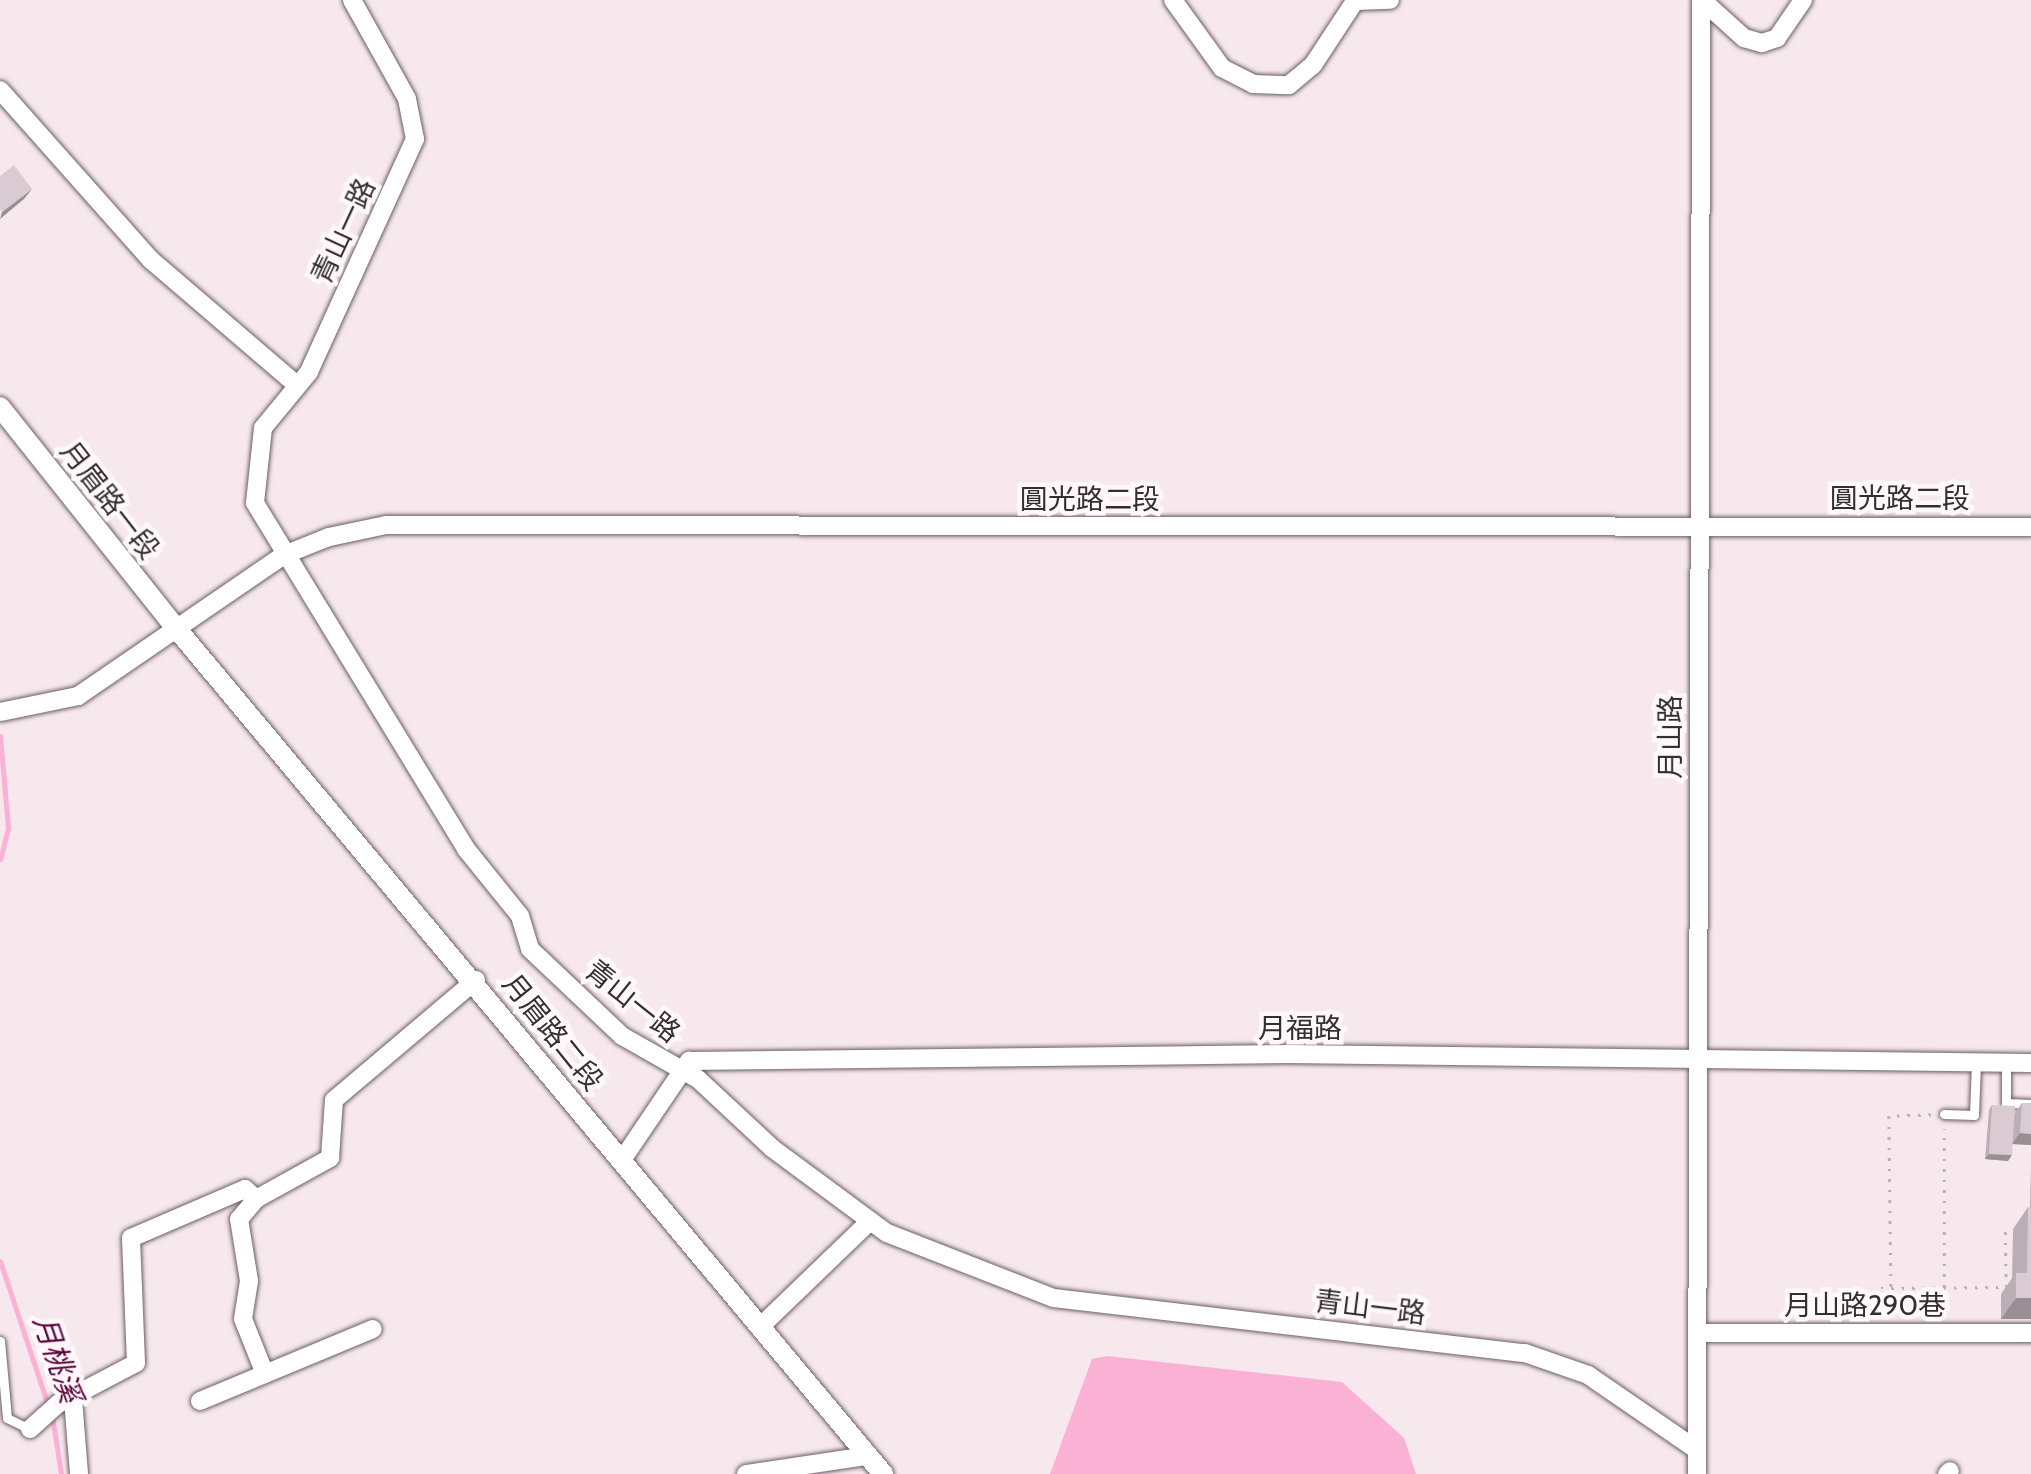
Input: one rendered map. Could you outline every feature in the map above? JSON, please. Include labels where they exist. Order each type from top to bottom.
[{"type":"street","name":"青山一路","points":[[352,0],[414,116],[416,138],[308,372],[263,428],[255,503],[466,849],[520,916],[530,949],[622,1036],[681,1074],[698,1078],[772,1148],[870,1221],[1054,1298],[1525,1353],[1588,1375],[1697,1450]]},
{"type":"street","points":[[1173,0],[1222,68],[1253,84],[1289,85],[1312,65],[1355,2],[1390,0]]},
{"type":"street","points":[[1701,0],[1744,38],[1762,43],[1777,38],[1803,0]]},
{"type":"street","name":"月山路","points":[[1697,1474],[1701,0]]},
{"type":"street","points":[[0,90],[151,260],[297,385]]},
{"type":"street","name":"月眉路一段","points":[[0,407],[176,628]]},
{"type":"street","name":"圓光路二段","points":[[5,712],[78,696],[284,555],[329,536],[386,525],[2031,527]]},
{"type":"street","name":"月眉路二段","points":[[176,628],[476,980],[883,1474]]},
{"type":"street","points":[[264,1374],[243,1319],[249,1281],[239,1220],[256,1200],[330,1158],[334,1100],[476,980]]},
{"type":"street","name":"月福路","points":[[681,1074],[689,1061],[1287,1054],[1698,1062],[2031,1063]]},
{"type":"street","points":[[622,1160],[681,1074]]},
{"type":"street","points":[[30,1428],[65,1402],[136,1364],[131,1238],[245,1189],[256,1200]]},
{"type":"street","points":[[761,1326],[870,1221]]},
{"type":"street","points":[[200,1401],[373,1328]]},
{"type":"street","name":"月山路290巷","points":[[1698,1333],[2031,1333]]},
{"type":"street","points":[[65,1402],[79,1474]]},
{"type":"street","points":[[746,1474],[866,1456]]},
{"type":"lane","points":[[1944,1114],[1974,1115],[1976,1062]]},
{"type":"lane","points":[[2006,1062],[2006,1103],[2031,1104]]},
{"type":"lane","points":[[0,1341],[8,1418],[30,1428]]},
{"type":"path","points":[[1892,1288],[1889,1116],[1944,1114],[1944,1287]]},
{"type":"path","points":[[1882,1331],[1881,1288],[2006,1287],[2005,1232]]},
{"type":"shaded area","points":[[1107,1356],[1342,1382],[1404,1438],[1416,1474],[1050,1474],[1092,1359]]},
{"type":"building","points":[[14,165],[32,189],[2,212],[0,176]]},
{"type":"building","points":[[2022,1103],[2031,1103],[2031,1134],[2020,1133]]},
{"type":"building","points":[[1992,1105],[2015,1106],[2012,1155],[1989,1154]]},
{"type":"building","points":[[2028,1207],[2031,1298],[2016,1298],[2016,1273],[2027,1273]]},
{"type":"waterway","name":"月桃溪","points":[[0,736],[8,828],[0,859]]},
{"type":"waterway","name":"月桃溪","points":[[0,1261],[48,1405]]},
{"type":"waterway","name":"月桃溪","points":[[52,1416],[61,1474]]}]
